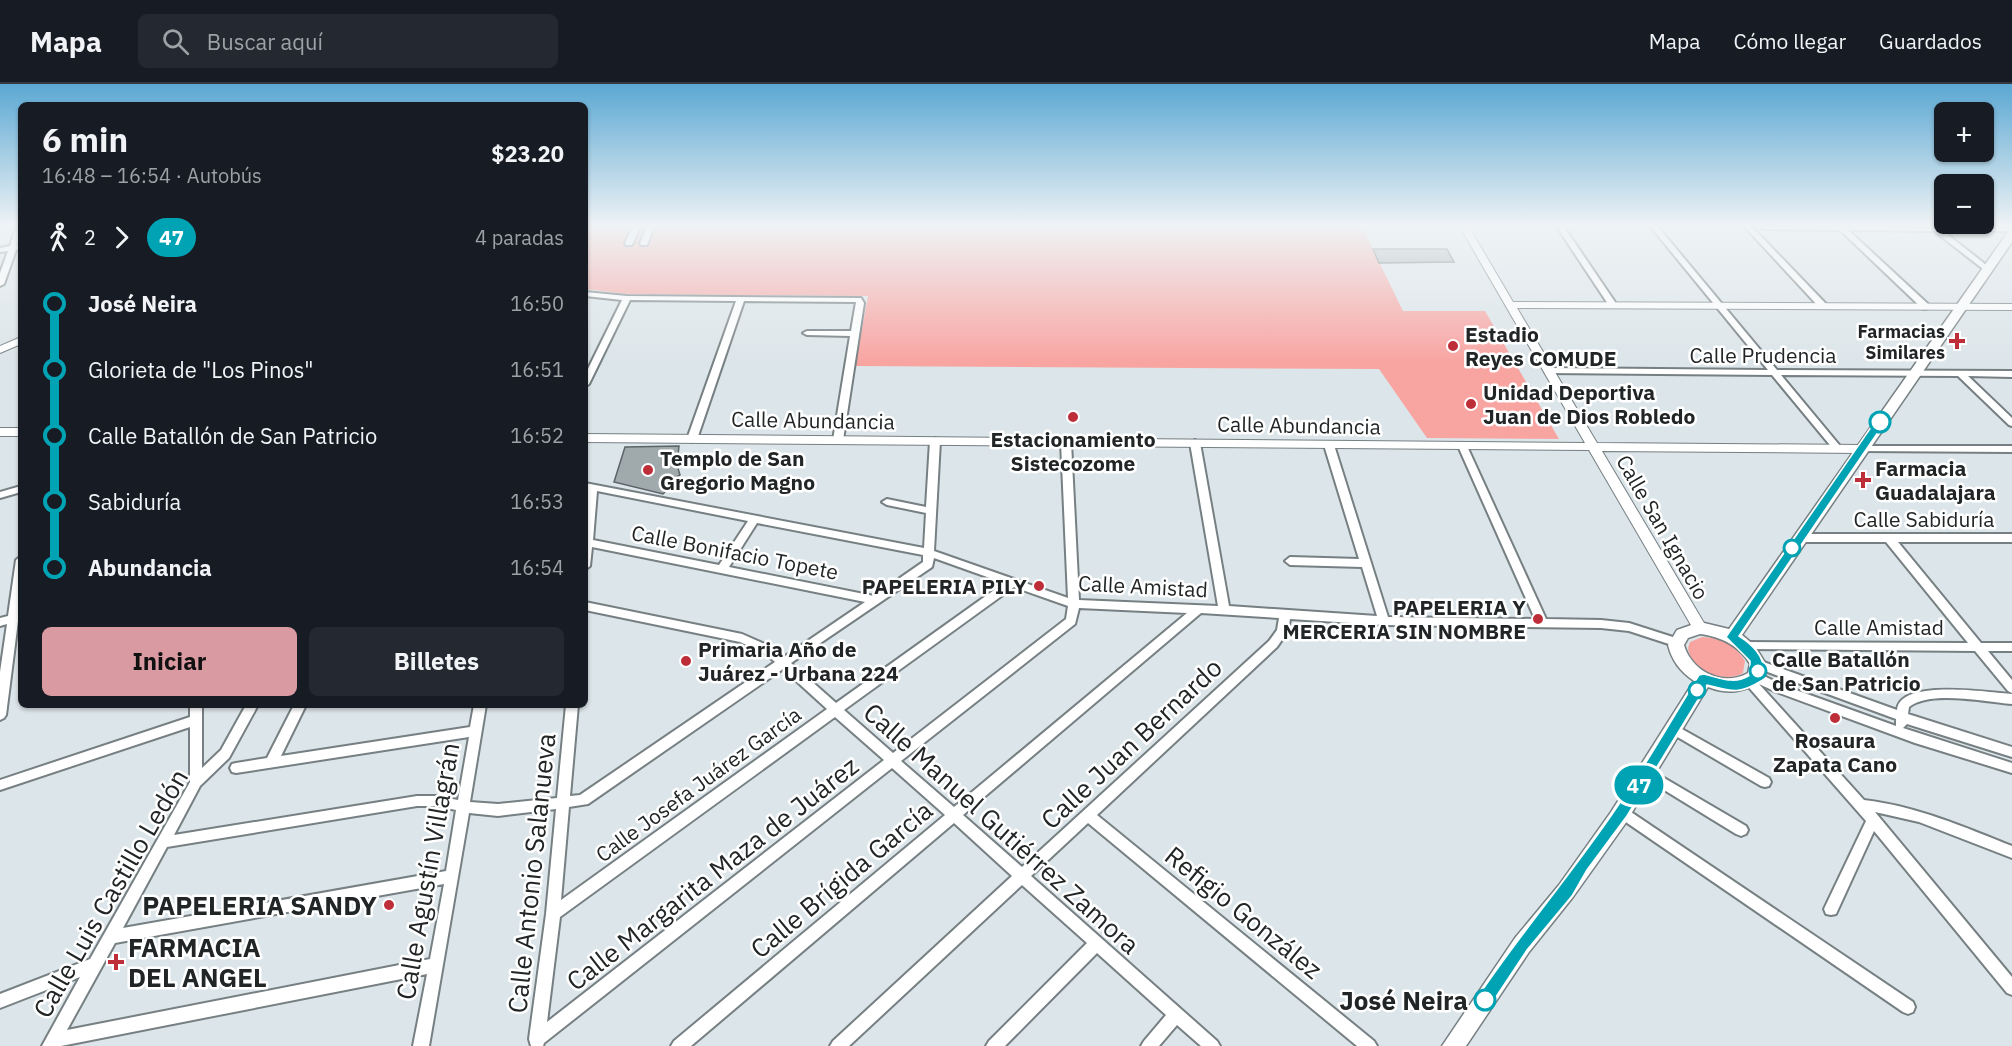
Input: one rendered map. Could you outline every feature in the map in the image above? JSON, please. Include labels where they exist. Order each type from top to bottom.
[{"type":"main road","points":[[1738,641],[1800,538],[1986,272]]},
{"type":"main road","points":[[1700,628],[1738,641],[1755,675],[1733,687],[1704,679],[1688,669],[1675,651],[1675,642],[1679,634],[1700,628]]},
{"type":"main road","points":[[1459,1044],[1522,945],[1566,891],[1620,815],[1704,679]]},
{"type":"street","name":"Calle San Ignacio","points":[[1490,272],[1700,628]]},
{"type":"street","points":[[1591,272],[1613,305]]},
{"type":"street","points":[[1691,272],[1837,448]]},
{"type":"street","points":[[1791,272],[1823,306]]},
{"type":"street","points":[[1888,272],[1926,307]]},
{"type":"street","points":[[588,294],[627,298],[858,300],[855,334],[838,440]]},
{"type":"street","points":[[588,378],[627,298]]},
{"type":"street","points":[[692,439],[741,299]]},
{"type":"street","points":[[1510,305],[2012,307]]},
{"type":"street","points":[[807,333],[855,334]]},
{"type":"street","points":[[0,350],[18,341]]},
{"type":"street","name":"Calle Prudencia","points":[[1549,371],[2012,374]]},
{"type":"street","points":[[1961,374],[2012,423]]},
{"type":"street","points":[[0,432],[18,432]]},
{"type":"street","name":"Calle Abundancia","points":[[588,438],[2012,449]]},
{"type":"street","points":[[165,842],[417,801],[436,801],[498,810],[583,800],[925,567],[930,560],[935,441]]},
{"type":"street","points":[[1066,442],[1074,604]]},
{"type":"street","points":[[1195,443],[1224,610]]},
{"type":"street","points":[[1329,445],[1384,621]]},
{"type":"street","points":[[1463,446],[1542,623]]},
{"type":"street","points":[[588,514],[589,487]]},
{"type":"street","name":"Calle Amistad","points":[[589,487],[930,553],[1074,604],[1224,610],[1384,621],[1593,624],[1629,627],[1675,642]]},
{"type":"street","points":[[0,495],[18,490]]},
{"type":"street","points":[[887,502],[932,511]]},
{"type":"street","points":[[722,569],[754,519]]},
{"type":"street","name":"Calle Sabiduría","points":[[1800,538],[2012,538]]},
{"type":"street","points":[[1889,538],[2012,688]]},
{"type":"street","name":"Calle Bonifacio Topete","points":[[588,542],[875,600]]},
{"type":"street","points":[[1290,561],[1366,563]]},
{"type":"street","name":"Calle Josefa Juárez García","points":[[553,914],[1013,582]]},
{"type":"street","name":"Calle Margarita Maza de Juárez","points":[[537,1043],[1068,624],[1073,617],[1074,604]]},
{"type":"street","name":"Calle Manuel Gutiérrez Zamora","points":[[588,607],[742,638],[770,651],[1212,1046]]},
{"type":"street","name":"Calle Brígida García","points":[[679,1046],[1199,609]]},
{"type":"street","name":"Calle Juan Bernardo","points":[[838,1046],[1274,644],[1282,631],[1285,614]]},
{"type":"street","points":[[0,622],[17,617],[0,715]]},
{"type":"street","name":"Calle Amistad","points":[[1738,641],[2012,647]]},
{"type":"street","points":[[1755,675],[1902,717],[2012,752]]},
{"type":"street","points":[[1755,675],[1778,688],[1900,732],[2012,768]]},
{"type":"street","points":[[1755,675],[2012,988]]},
{"type":"street","points":[[1900,732],[1906,701],[1916,696],[1934,694],[2012,699]]},
{"type":"street","points":[[196,708],[196,782]]},
{"type":"street","name":"Calle Luis Castillo Ledón","points":[[52,1043],[165,842],[196,782],[225,754],[250,708]]},
{"type":"street","points":[[271,763],[298,708]]},
{"type":"street","name":"Calle Agustín Villagrán","points":[[421,1046],[480,708]]},
{"type":"street","name":"Calle Antonio Salanueva","points":[[537,1043],[553,914],[572,708]]},
{"type":"street","points":[[0,785],[196,720]]},
{"type":"street","points":[[1673,729],[1765,782]]},
{"type":"street","points":[[236,768],[476,731]]},
{"type":"street","points":[[1647,773],[1742,830]]},
{"type":"street","points":[[1861,805],[1886,807],[1913,813],[2012,852]]},
{"type":"street","name":"Refigio González","points":[[1088,814],[1369,1046]]},
{"type":"street","points":[[1620,815],[1908,1007]]},
{"type":"street","points":[[1831,909],[1873,820]]},
{"type":"street","points":[[111,937],[452,876]]},
{"type":"street","points":[[994,1046],[1097,943]]},
{"type":"street","points":[[0,1001],[96,964]]},
{"type":"street","points":[[52,1043],[436,965]]},
{"type":"street","points":[[1149,1046],[1177,1014]]},
{"type":"shaded area","points":[[588,272],[1384,272],[1403,311],[1485,311],[1559,439],[1427,438],[1379,369],[855,366],[868,296],[629,294],[588,289]]},
{"type":"shaded area","points":[[1702,637],[1721,640],[1737,650],[1745,661],[1743,673],[1727,677],[1718,676],[1695,663],[1688,648],[1690,642]]},
{"type":"building","name":"Templo de San Gregorio Magno","points":[[679,446],[677,465],[680,475],[664,485],[669,488],[663,494],[614,482],[625,447]]},
{"type":"bus line","name":"47","points":[[1485,1000],[1522,945],[1566,891],[1622,812],[1704,679],[1733,687],[1750,683],[1756,677],[1758,664],[1755,658],[1745,646],[1732,637],[1880,422]]},
{"type":"place","name":"Farmacias Similares","points":[[1957,341]]},
{"type":"place","name":"Estadio Reyes COMUDE","points":[[1453,346]]},
{"type":"place","name":"Unidad Deportiva Juan de Dios Robledo","points":[[1471,404]]},
{"type":"place","name":"Estacionamiento Sistecozome","points":[[1073,417]]},
{"type":"place","name":"Templo de San Gregorio Magno","points":[[648,470]]},
{"type":"place","name":"Farmacia Guadalajara","points":[[1863,480]]},
{"type":"place","name":"PAPELERIA PILY","points":[[1039,586]]},
{"type":"place","name":"PAPELERIA Y MERCERIA SIN NOMBRE","points":[[1538,619]]},
{"type":"place","name":"Primaria Año de Juárez - Urbana 224","points":[[686,661]]},
{"type":"place","name":"Calle Batallón de San Patricio","points":[[1758,671]]},
{"type":"place","name":"Rosaura Zapata Cano","points":[[1835,718]]},
{"type":"place","name":"PAPELERIA SANDY","points":[[389,905]]},
{"type":"place","name":"FARMACIA DEL ANGEL","points":[[116,962]]},
{"type":"place","name":"José Neira","points":[[1485,1000]]}]
